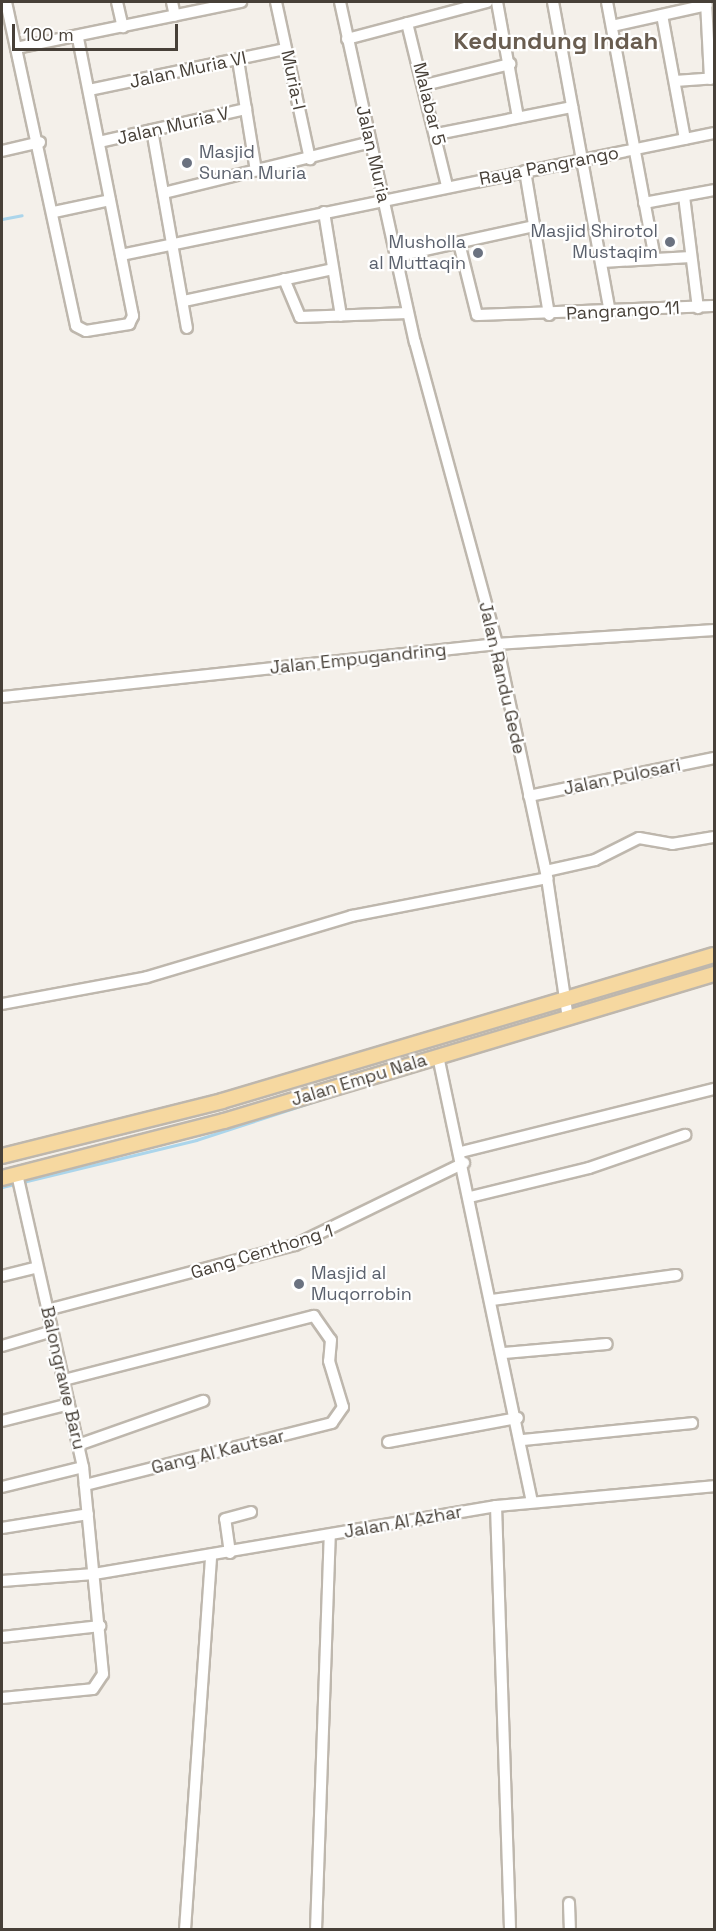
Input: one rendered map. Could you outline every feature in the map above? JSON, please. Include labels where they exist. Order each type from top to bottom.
[{"type":"main road","name":"Jalan Empu Nala","points":[[2,1156],[222,1101],[564,997],[714,955]]},
{"type":"main road","name":"Jalan Empu Nala","points":[[2,1178],[19,1180],[440,1061],[568,1018],[714,974]]},
{"type":"street","points":[[117,2],[123,27]]},
{"type":"street","points":[[172,2],[175,16]]},
{"type":"street","points":[[16,48],[78,37],[222,4],[241,2]]},
{"type":"street","name":"Muria-I","points":[[276,2],[310,159]]},
{"type":"street","name":"Jalan Muria","points":[[340,2],[368,143],[397,256],[415,342]]},
{"type":"street","points":[[347,39],[487,2]]},
{"type":"street","points":[[497,2],[519,117]]},
{"type":"street","points":[[552,2],[610,312]]},
{"type":"street","points":[[607,2],[655,259]]},
{"type":"street","points":[[612,26],[706,3],[712,78],[675,81]]},
{"type":"street","points":[[5,4],[40,142],[78,329],[131,322],[121,255],[78,37]]},
{"type":"street","points":[[662,15],[685,139]]},
{"type":"street","name":"Malabar 5","points":[[407,23],[425,85],[447,186]]},
{"type":"street","name":"Jalan Muria VI","points":[[89,90],[286,49]]},
{"type":"street","points":[[238,60],[256,171]]},
{"type":"street","points":[[425,85],[510,64]]},
{"type":"street","points":[[437,134],[572,107]]},
{"type":"street","name":"Jalan Muria V","points":[[99,142],[246,109]]},
{"type":"street","points":[[152,130],[187,328]]},
{"type":"street","name":"Raya Pangrango","points":[[121,255],[447,186],[714,133]]},
{"type":"street","points":[[2,152],[40,142]]},
{"type":"street","points":[[164,193],[368,143]]},
{"type":"street","points":[[525,171],[536,226],[549,315]]},
{"type":"street","points":[[644,203],[714,190]]},
{"type":"street","points":[[684,196],[698,308]]},
{"type":"street","points":[[54,212],[110,200]]},
{"type":"street","points":[[324,212],[341,316]]},
{"type":"street","points":[[397,256],[536,226]]},
{"type":"street","name":"Pangrango 11","points":[[459,243],[477,315],[549,315],[714,306]]},
{"type":"street","points":[[602,262],[691,257]]},
{"type":"street","points":[[184,301],[333,269]]},
{"type":"street","points":[[284,279],[300,317],[408,313]]},
{"type":"street","name":"Jalan Randu Gede","points":[[415,342],[498,649],[546,875],[568,1018]]},
{"type":"street","name":"Jalan Empugandring","points":[[2,697],[714,630]]},
{"type":"street","name":"Jalan Pulosari","points":[[529,796],[714,758]]},
{"type":"street","points":[[2,1004],[147,976],[352,916],[546,875],[595,860],[644,837],[672,844],[714,837]]},
{"type":"street","points":[[440,1061],[523,1440],[532,1501]]},
{"type":"street","name":"Gang Centhong 1","points":[[47,1310],[313,1239],[463,1158],[714,1089]]},
{"type":"street","points":[[470,1197],[589,1168],[685,1135]]},
{"type":"street","name":"Balongrawe Baru","points":[[2,1698],[100,1685],[100,1626],[85,1485],[19,1180]]},
{"type":"street","points":[[2,1276],[37,1267]]},
{"type":"street","points":[[492,1300],[676,1275]]},
{"type":"street","name":"Gang Al Kautsar","points":[[64,1380],[317,1316],[331,1340],[329,1361],[343,1407],[338,1419],[324,1426],[85,1485]]},
{"type":"street","points":[[2,1346],[53,1331]]},
{"type":"street","points":[[504,1353],[607,1344]]},
{"type":"street","points":[[78,1445],[203,1401]]},
{"type":"street","points":[[2,1421],[69,1404]]},
{"type":"street","points":[[388,1442],[518,1418]]},
{"type":"street","points":[[523,1440],[692,1423]]},
{"type":"street","points":[[2,1487],[82,1467]]},
{"type":"street","name":"Jalan Al Azhar","points":[[2,1581],[94,1574],[532,1501],[714,1486]]},
{"type":"street","points":[[496,1506],[510,1929]]},
{"type":"street","points":[[230,1553],[225,1519],[251,1512]]},
{"type":"street","points":[[2,1528],[88,1514]]},
{"type":"street","points":[[316,1929],[330,1535]]},
{"type":"street","points":[[185,1929],[211,1555]]},
{"type":"street","points":[[2,1637],[100,1626]]},
{"type":"street","points":[[569,1903],[570,1929]]},
{"type":"waterway","points":[[2,219],[22,215]]},
{"type":"waterway","points":[[2,1187],[196,1140],[349,1090]]},
{"type":"place","name":"Masjid Sunan Muria","points":[[187,163]]},
{"type":"place","name":"Masjid Shirotol Mustaqim","points":[[670,242]]},
{"type":"place","name":"Musholla al Muttaqin","points":[[478,253]]},
{"type":"place","name":"Masjid al Muqorrobin","points":[[299,1284]]},
{"type":"district","name":"Kedundung Indah","points":[[556,41]]}]
